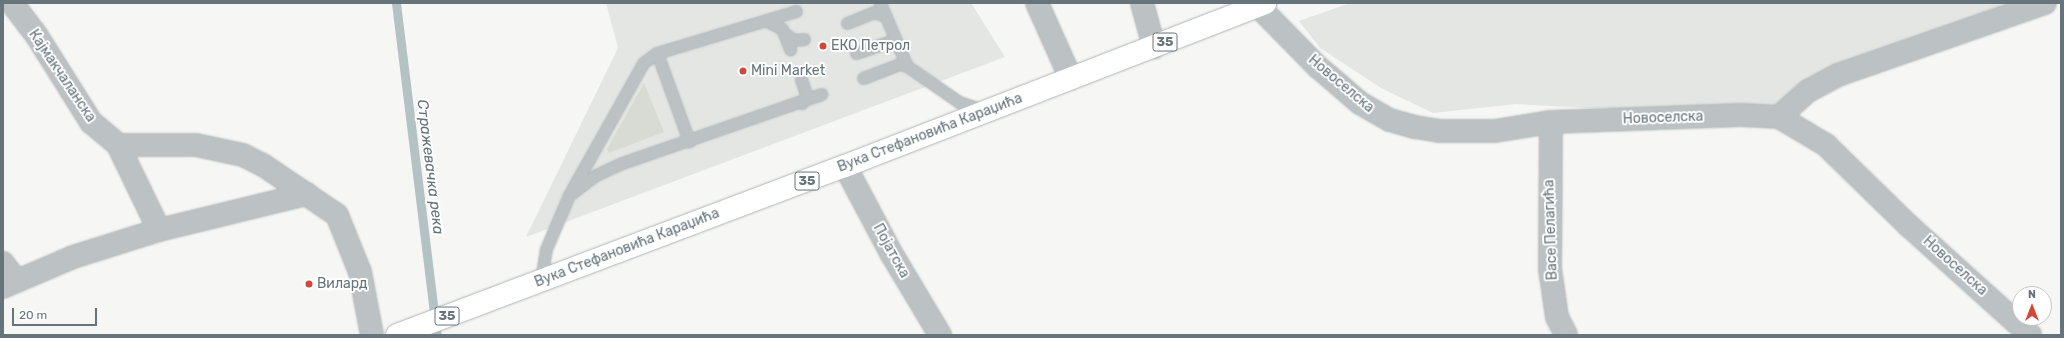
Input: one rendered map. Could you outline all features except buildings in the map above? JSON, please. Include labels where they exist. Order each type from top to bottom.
[{"type":"main road","name":"Вука Стефановића Караџића","points":[[405,332],[845,166],[1262,4]]},
{"type":"street","name":"Кајмакчаланска","points":[[12,3],[37,36],[91,122],[118,145],[159,230]]},
{"type":"street","points":[[1037,3],[1071,79]]},
{"type":"street","points":[[1142,3],[1154,47]]},
{"type":"street","points":[[1779,116],[1808,91],[1838,75],[2045,3]]},
{"type":"street","name":"Новоселска","points":[[1262,4],[1338,85],[1360,103],[1390,120],[1439,131],[1495,131],[1551,122],[1741,115],[1779,116],[1826,144],[1908,225],[2030,335]]},
{"type":"street","name":"Васе Пелагића","points":[[1551,122],[1550,269],[1557,317],[1566,335]]},
{"type":"street","points":[[118,145],[196,144],[243,155],[307,194],[337,215],[360,272],[372,335]]},
{"type":"street","name":"Појатска","points":[[845,166],[891,253],[940,335]]},
{"type":"street","points":[[7,277],[159,230],[307,194]]},
{"type":"lane","points":[[880,3],[907,66]]},
{"type":"lane","points":[[541,280],[546,249],[569,195],[634,75],[643,63],[657,52],[794,12],[785,19],[783,31]]},
{"type":"lane","points":[[847,23],[874,12],[885,16]]},
{"type":"lane","points":[[767,21],[783,31],[794,40],[798,44],[783,31]]},
{"type":"lane","points":[[856,54],[888,42],[897,44]]},
{"type":"lane","points":[[657,52],[689,141]]},
{"type":"lane","points":[[863,78],[899,64],[907,66],[959,102],[988,110]]},
{"type":"lane","points":[[569,195],[596,175],[622,162],[802,103],[822,94],[805,83],[802,103]]},
{"type":"shaded area","points":[[606,3],[971,3],[1005,57],[526,237],[618,48]]},
{"type":"shaded area","points":[[1350,3],[2008,3],[1864,57],[1782,104],[1763,108],[1587,108],[1516,104],[1433,113],[1381,88],[1320,48],[1299,21]]},
{"type":"shaded area","points":[[644,83],[664,132],[609,153],[607,149]]},
{"type":"waterway","name":"Стражевачка река","points":[[396,3],[437,335]]},
{"type":"place","name":"ЕКО Петрол","points":[[823,46]]},
{"type":"place","name":"Mini Market","points":[[743,71]]},
{"type":"place","name":"Вилард","points":[[309,284]]}]
